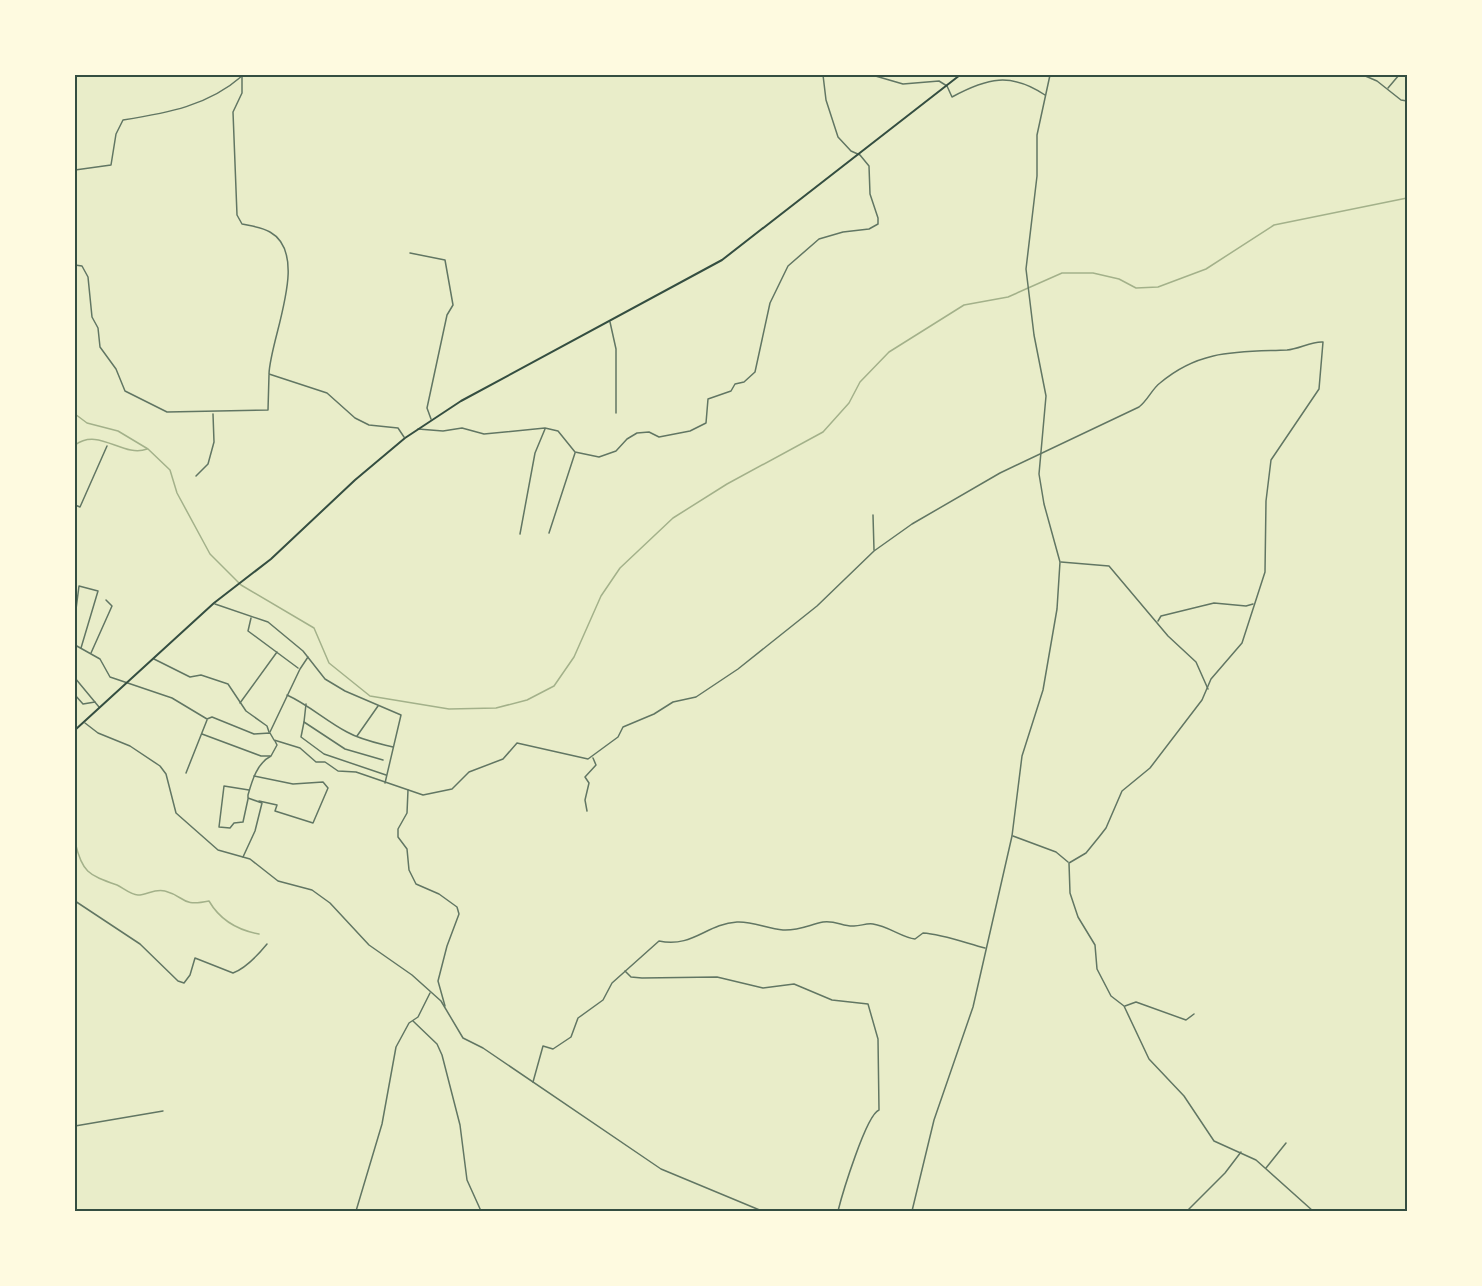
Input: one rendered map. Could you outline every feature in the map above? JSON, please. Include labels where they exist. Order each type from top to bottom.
[{"type":"main road","points":[[75,730],[214,603],[271,559],[355,480],[417,429],[461,401],[722,260],[960,75]]},
{"type":"street","points":[[75,170],[111,165],[116,134],[123,120],[174,111],[203,102],[229,87],[242,75]]},
{"type":"street","points":[[75,265],[82,266],[88,277],[92,317],[98,328],[100,347],[116,369],[124,391],[167,412],[213,413],[268,410],[272,350],[289,282],[287,254],[271,232],[242,224],[237,214],[233,112],[242,93],[242,75]]},
{"type":"street","points":[[417,429],[443,431],[462,429],[484,434],[545,428],[558,431],[575,452],[599,457],[616,451],[627,439],[637,433],[649,432],[659,437],[690,431],[706,423],[708,399],[731,391],[735,384],[751,378],[761,351],[770,303],[788,266],[819,239],[843,232],[869,229],[878,224],[870,194],[869,166],[860,155],[851,151],[838,137],[826,100],[823,75]]},
{"type":"street","points":[[872,75],[903,84],[939,81],[947,86],[952,97],[980,83],[998,79],[1030,85],[1045,96]]},
{"type":"street","points":[[912,1211],[934,1120],[967,1029],[1012,836],[1022,756],[1048,663],[1060,561],[1042,496],[1040,455],[1046,396],[1029,303],[1026,269],[1037,176],[1037,135],[1050,75]]},
{"type":"street","points":[[1363,75],[1401,100],[1407,101]]},
{"type":"street","points":[[1387,89],[1399,75]]},
{"type":"street","points":[[410,253],[445,260],[453,305],[447,315],[426,408],[431,420]]},
{"type":"street","points":[[610,321],[616,349],[616,413]]},
{"type":"street","points":[[274,740],[300,748],[316,762],[326,762],[338,771],[356,772],[384,784],[423,795],[452,789],[469,772],[503,759],[517,742],[583,759],[593,757],[600,749],[618,737],[623,727],[654,714],[673,702],[696,697],[738,669],[817,606],[874,551],[912,524],[1000,473],[1040,455],[1069,438],[1139,407],[1158,384],[1189,362],[1219,353],[1294,349],[1323,342],[1320,389],[1271,460],[1266,501],[1265,572],[1253,603],[1242,643],[1211,679],[1208,689],[1150,768],[1122,791],[1106,828],[1099,837],[1086,853],[1069,863]]},
{"type":"street","points":[[269,374],[327,393],[355,418],[369,425],[398,428],[405,438]]},
{"type":"street","points":[[196,476],[208,464],[214,442],[213,413]]},
{"type":"street","points":[[520,534],[535,453],[545,428]]},
{"type":"street","points":[[75,505],[80,507],[107,446]]},
{"type":"street","points":[[549,533],[575,452]]},
{"type":"street","points":[[873,515],[874,551]]},
{"type":"street","points":[[1060,561],[1109,566],[1157,622],[1197,662],[1208,689]]},
{"type":"street","points":[[75,617],[79,586],[98,591],[81,648]]},
{"type":"street","points":[[90,654],[112,606],[106,600]]},
{"type":"street","points":[[214,603],[268,622],[290,638],[325,679],[334,686],[401,715],[384,784]]},
{"type":"street","points":[[1157,622],[1161,616],[1214,603],[1246,606],[1253,603]]},
{"type":"street","points":[[251,617],[248,631],[300,669]]},
{"type":"street","points":[[75,645],[100,659],[110,677],[172,699],[207,719],[212,717],[254,734],[270,733]]},
{"type":"street","points":[[240,703],[277,651]]},
{"type":"street","points":[[270,733],[308,657]]},
{"type":"street","points":[[153,658],[190,677],[201,675],[228,684],[246,711],[267,726],[276,745],[271,756],[264,760],[254,776],[249,789],[243,822],[234,823],[230,828],[219,827],[224,786],[249,789]]},
{"type":"street","points":[[75,678],[100,708]]},
{"type":"street","points":[[287,695],[306,703],[356,736],[393,747]]},
{"type":"street","points":[[75,696],[83,704],[96,702]]},
{"type":"street","points":[[306,703],[301,737],[324,754],[386,775]]},
{"type":"street","points":[[356,736],[379,705]]},
{"type":"street","points":[[186,773],[207,719]]},
{"type":"street","points":[[84,722],[98,733],[130,746],[160,766],[166,774],[176,813],[218,850],[258,864],[278,881],[312,890],[330,903],[369,945],[441,1001],[463,1038],[483,1048],[661,1169],[762,1211]]},
{"type":"street","points":[[304,722],[345,749],[383,760]]},
{"type":"street","points":[[202,734],[261,756],[271,756]]},
{"type":"street","points":[[586,811],[585,800],[589,783],[585,777],[596,765],[593,757]]},
{"type":"street","points":[[248,798],[277,805],[275,811],[314,823],[328,788],[323,782],[293,784],[254,776]]},
{"type":"street","points":[[407,790],[407,813],[398,829],[398,837],[407,849],[409,870],[416,884],[439,894],[457,907],[459,914],[447,946],[438,981],[446,1010]]},
{"type":"street","points":[[243,857],[258,823],[262,803],[259,801]]},
{"type":"street","points":[[1012,836],[1056,852],[1069,863],[1070,893],[1078,917],[1095,945],[1097,969],[1111,996],[1124,1006],[1149,1059],[1184,1096],[1214,1141],[1241,1152],[1266,1169],[1312,1211]]},
{"type":"street","points":[[75,891],[75,896]]},
{"type":"street","points":[[75,901],[140,944],[178,981],[184,983],[190,975],[195,958],[233,973],[246,968],[253,956],[267,944]]},
{"type":"street","points":[[533,1083],[543,1046],[553,1049],[571,1037],[578,1018],[603,1000],[612,983],[659,941],[674,944],[691,941],[720,924],[740,921],[782,930],[805,929],[822,922],[836,922],[852,927],[869,923],[902,933],[910,939],[915,939],[923,933],[934,933],[948,939],[987,948]]},
{"type":"street","points":[[625,971],[632,976],[642,978],[717,977],[763,988],[794,984],[832,1000],[868,1004],[878,1039],[879,1110],[871,1118],[851,1167],[838,1211]]},
{"type":"street","points":[[356,1211],[382,1124],[396,1047],[402,1033],[418,1017],[430,992]]},
{"type":"street","points":[[1124,1006],[1136,1002],[1186,1020],[1194,1014]]},
{"type":"street","points":[[413,1020],[437,1044],[442,1055],[460,1125],[466,1180],[481,1211]]},
{"type":"street","points":[[75,1126],[163,1112]]},
{"type":"street","points":[[1266,1169],[1286,1143]]},
{"type":"street","points":[[1187,1211],[1225,1173],[1241,1152]]},
{"type":"waterway","points":[[75,414],[87,423],[118,431],[148,449],[170,470],[177,493],[210,554],[241,585],[314,628],[329,663],[370,696],[449,709],[496,708],[527,700],[554,686],[574,657],[601,596],[620,568],[673,518],[727,484],[823,432],[849,403],[860,382],[889,352],[964,305],[1008,297],[1062,273],[1093,273],[1119,279],[1136,288],[1158,287],[1206,269],[1274,225],[1407,198]]},
{"type":"waterway","points":[[75,445],[84,440],[93,439],[129,450],[147,449]]},
{"type":"waterway","points":[[75,842],[80,860],[93,875],[135,895],[161,890],[188,902],[209,901],[218,914],[230,923],[243,930],[259,934]]}]
